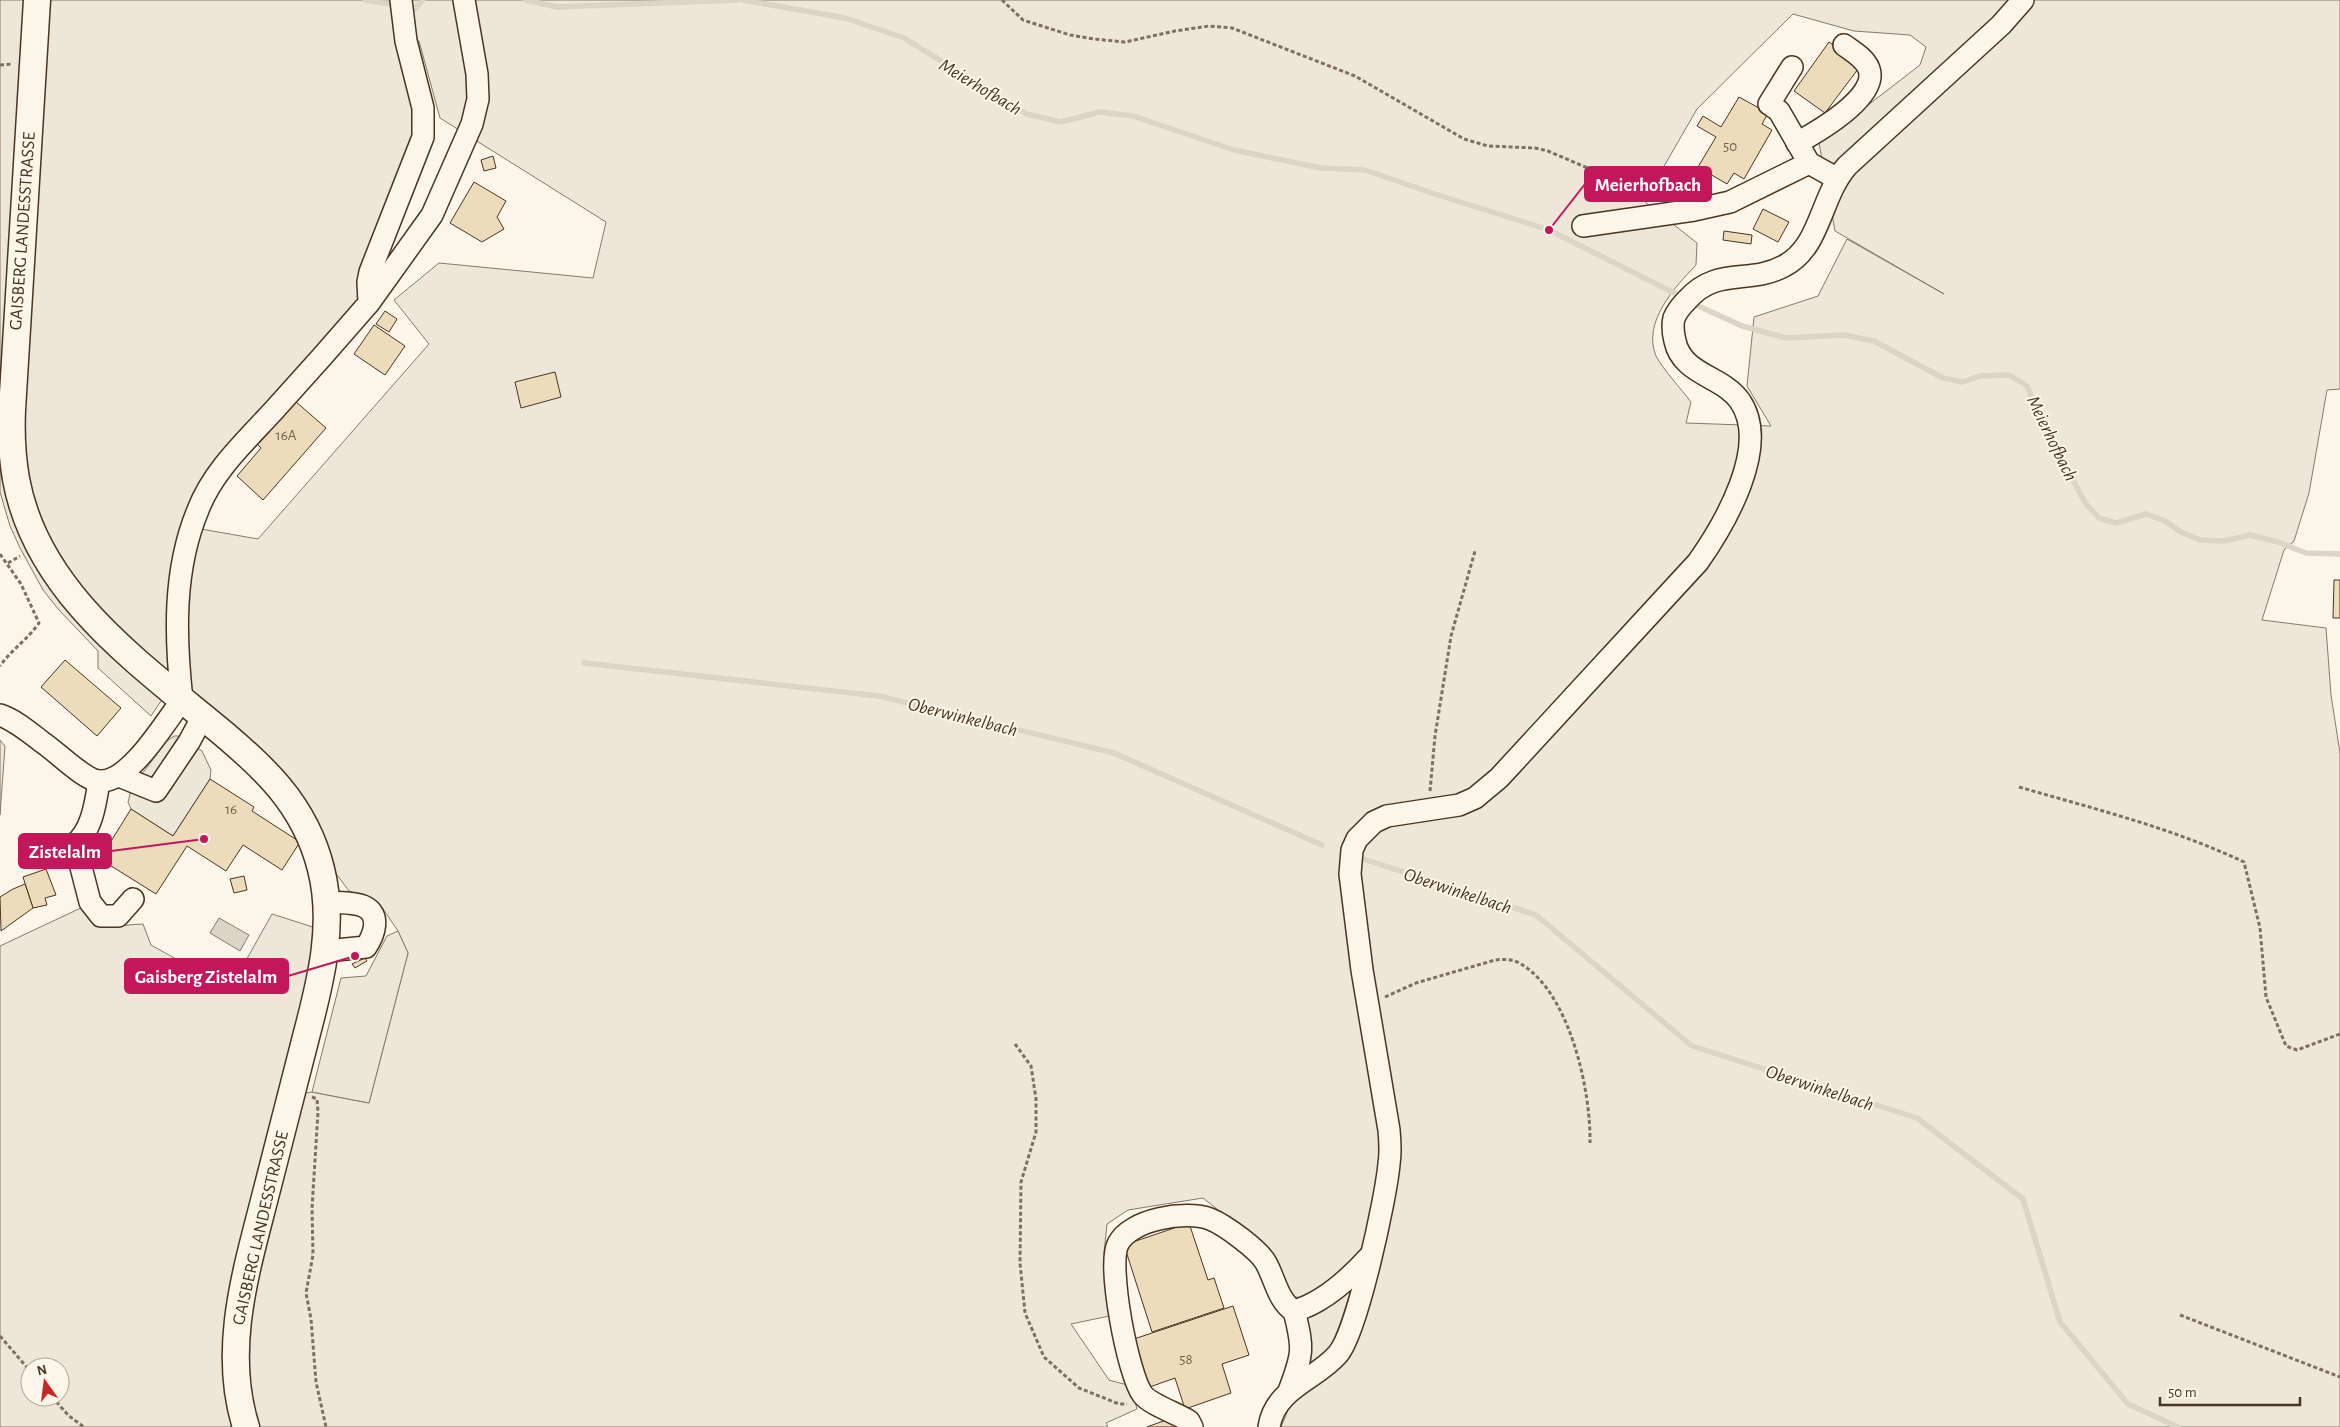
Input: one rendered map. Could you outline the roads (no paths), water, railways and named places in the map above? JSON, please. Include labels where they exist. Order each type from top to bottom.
[{"type":"main road","name":"GAISBERG LANDESSTRASSE","points":[[38,0],[12,384],[11,434],[16,479],[25,513],[39,546],[63,584],[110,637],[182,700],[252,756],[286,793],[307,827],[321,868],[327,902],[326,951],[253,1244],[237,1326],[236,1379],[246,1427]]},
{"type":"street","points":[[44,857],[74,844],[85,830],[109,778],[135,762],[182,700],[177,654],[180,576],[187,538],[198,508],[209,488],[231,458],[369,303],[432,215],[472,124],[478,99],[464,0]]},
{"type":"street","points":[[1269,1427],[1275,1410],[1290,1391],[1331,1361],[1343,1346],[1351,1329],[1388,1177],[1390,1142],[1350,874],[1352,850],[1357,839],[1374,822],[1387,816],[1468,801],[1482,793],[1499,778],[1680,583],[1710,545],[1729,510],[1743,474],[1748,453],[1749,424],[1740,400],[1732,392],[1693,368],[1681,355],[1673,330],[1674,318],[1680,307],[1697,288],[1714,280],[1772,271],[1798,258],[1810,241],[1836,178],[2001,25],[2024,0]]},
{"type":"street","points":[[369,303],[368,282],[370,272],[423,137],[423,108],[410,59],[402,10]]},
{"type":"street","points":[[1797,143],[1836,120],[1867,88],[1870,74],[1869,67],[1864,60],[1844,45]]},
{"type":"street","points":[[1792,67],[1769,104],[1779,111],[1809,163],[1836,178]]},
{"type":"street","points":[[1584,226],[1694,210],[1730,202],[1809,163]]},
{"type":"street","points":[[0,715],[18,724],[84,774],[109,778],[156,791],[203,716]]},
{"type":"street","points":[[74,844],[90,902],[101,916],[118,916],[134,899]]},
{"type":"street","points":[[326,951],[366,947],[373,937],[376,923],[371,913],[364,906],[327,902]]},
{"type":"street","points":[[1192,1427],[1189,1420],[1143,1395],[1131,1370],[1114,1279],[1117,1245],[1128,1230],[1147,1222],[1186,1215],[1211,1219],[1248,1243],[1265,1262],[1286,1306],[1294,1311],[1302,1341],[1301,1358],[1290,1391]]},
{"type":"street","points":[[1294,1311],[1309,1307],[1356,1272],[1370,1255]]},
{"type":"waterway","points":[[365,0],[397,5]]},
{"type":"waterway","name":"Meierhofbach","points":[[406,7],[415,9],[423,0]]},
{"type":"waterway","name":"Meierhofbach","points":[[525,0],[557,7],[738,0]]},
{"type":"waterway","name":"Meierhofbach","points":[[743,0],[845,18],[904,38],[1027,114],[1061,122],[1100,112],[1133,116],[1234,150],[1321,168],[1365,170],[1549,230],[1684,298]]},
{"type":"waterway","name":"Meierhofbach","points":[[1692,303],[1742,326],[1786,338],[1844,335],[1874,341],[1943,378],[1963,382],[1980,376],[2009,375],[2027,386],[2047,432],[2086,504],[2099,518],[2116,523],[2146,514],[2165,521],[2181,532],[2200,540],[2224,541],[2250,535],[2278,542],[2306,553],[2340,554]]},
{"type":"waterway","name":"Oberwinkelbach","points":[[584,663],[879,696],[1114,753],[1322,845]]},
{"type":"waterway","name":"Oberwinkelbach","points":[[1357,857],[1536,915],[1692,1046],[1917,1118],[2023,1199],[2060,1322],[2128,1404],[2178,1427]]},
{"type":"place","name":"Meierhofbach","points":[[1549,230]]},
{"type":"place","name":"Zistelalm","points":[[204,839]]},
{"type":"place","name":"Gaisberg Zistelalm","points":[[355,956]]}]
